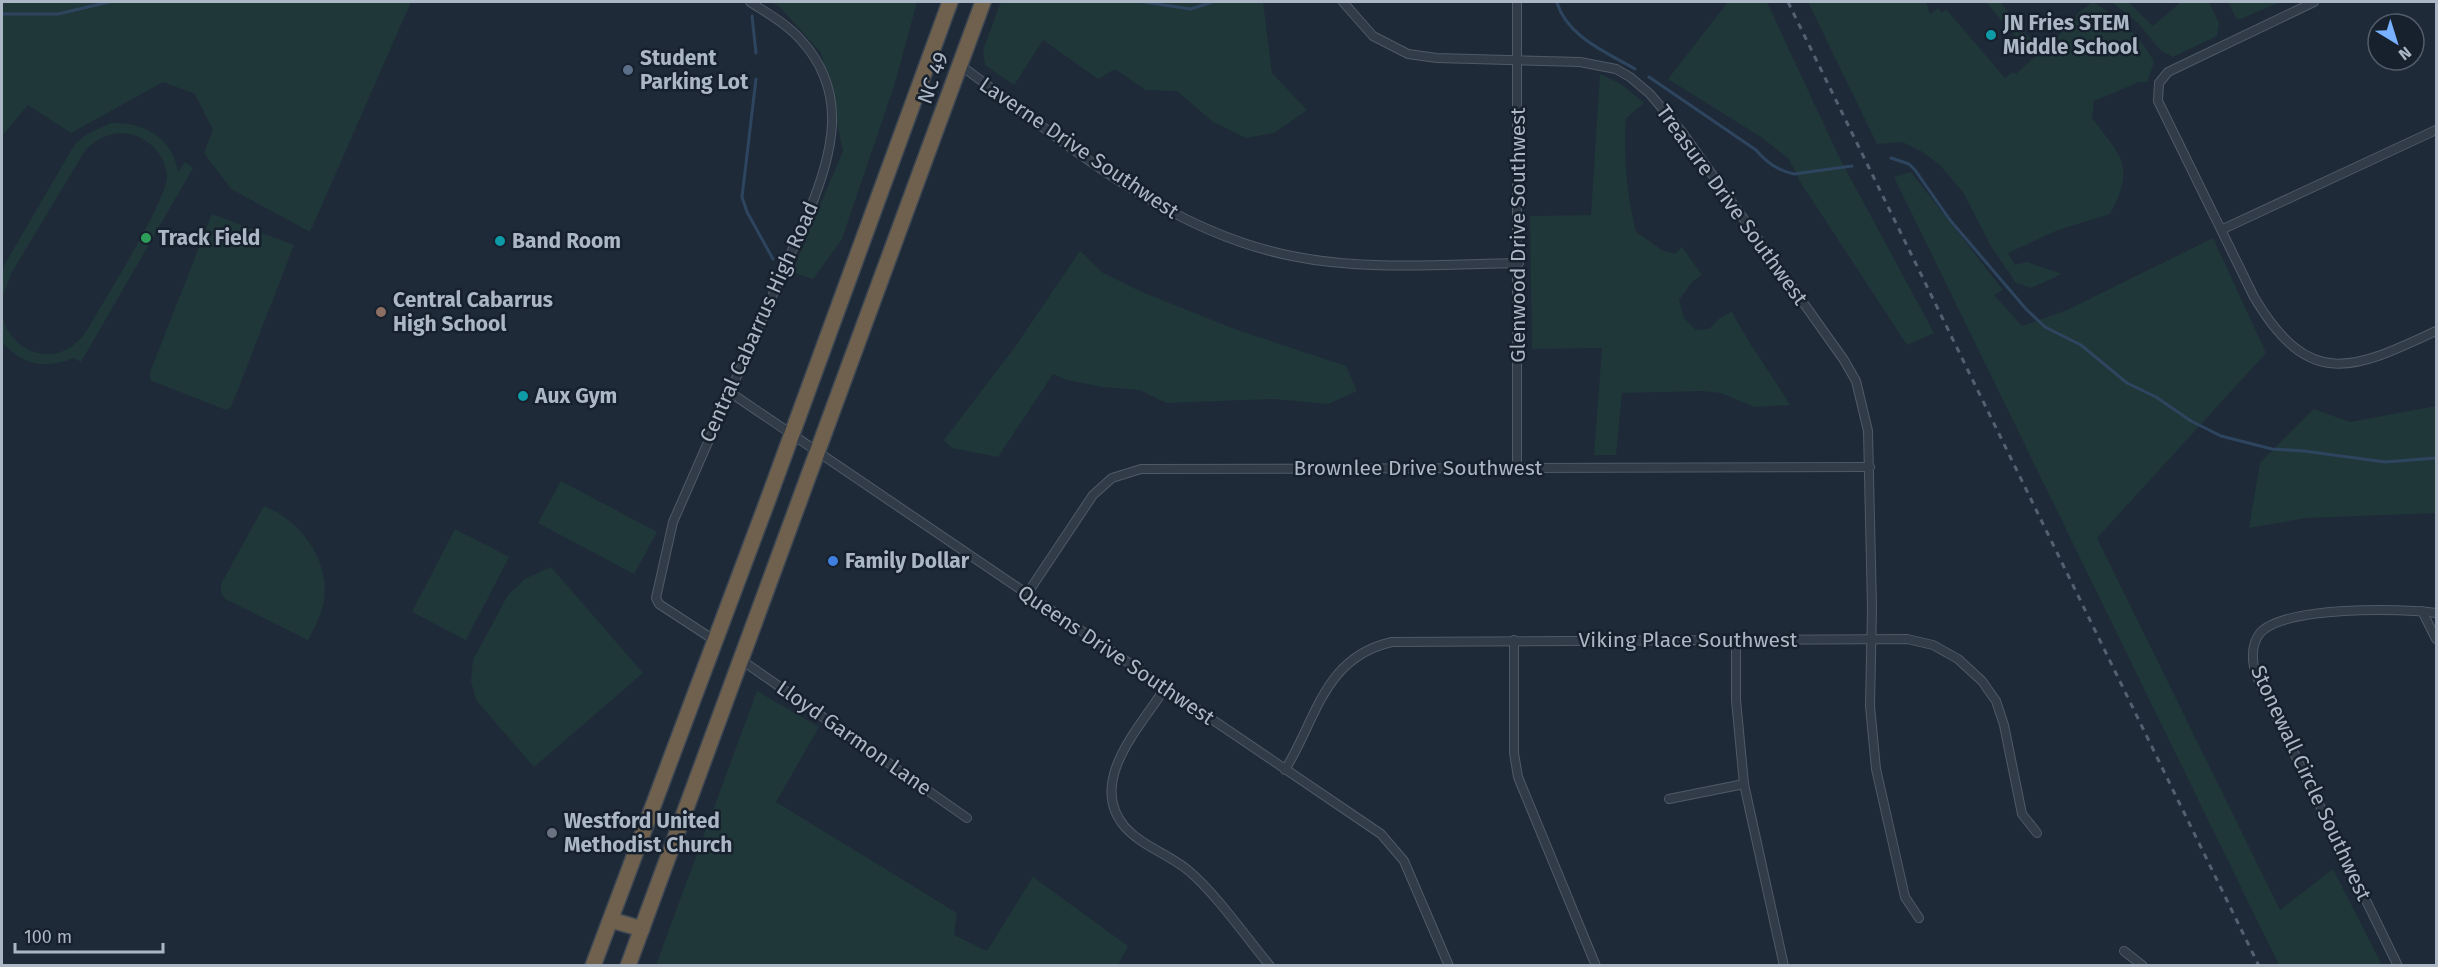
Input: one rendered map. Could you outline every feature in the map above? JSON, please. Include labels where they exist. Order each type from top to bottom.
[{"type":"highway","name":"NC 49","points":[[593,966],[950,2]]},
{"type":"highway","name":"NC 49","points":[[628,966],[983,2]]},
{"type":"highway","points":[[611,920],[642,929]]},
{"type":"street","name":"Central Cabarrus High Road","points":[[714,640],[659,604],[656,598],[673,522],[728,391],[824,175],[832,143],[832,113],[829,94],[811,52],[788,28],[750,2]]},
{"type":"street","name":"Treasure Drive Southwest","points":[[1343,2],[1373,36],[1408,54],[1519,61],[1580,62],[1616,69],[1630,77],[1660,104],[1856,381],[1868,432],[1870,467],[1870,706],[1876,769],[1905,897],[1919,918]]},
{"type":"street","name":"Glenwood Drive Southwest","points":[[1517,2],[1519,61],[1517,468]]},
{"type":"street","points":[[2314,2],[2179,66],[2159,83],[2158,101],[2270,323],[2284,340],[2313,358],[2333,364],[2352,364],[2373,360],[2436,331]]},
{"type":"street","name":"Laverne Drive Southwest","points":[[960,65],[1165,210],[1225,237],[1275,252],[1331,262],[1450,265],[1519,263]]},
{"type":"street","points":[[2223,229],[2436,130]]},
{"type":"street","name":"Queens Drive Southwest","points":[[728,391],[1389,841],[1411,877],[1449,966]]},
{"type":"street","name":"Brownlee Drive Southwest","points":[[1027,594],[1093,495],[1112,478],[1125,472],[1141,469],[1870,467]]},
{"type":"street","name":"Stonewall Circle Southwest","points":[[2398,966],[2257,677],[2252,656],[2260,633],[2278,621],[2304,615],[2368,611],[2436,613]]},
{"type":"street","points":[[2422,611],[2436,639]]},
{"type":"street","name":"Viking Place Southwest","points":[[1285,770],[1333,679],[1345,665],[1365,650],[1378,645],[1414,640],[1907,639],[1933,645],[1958,659],[1982,681],[1996,701],[2004,725],[2022,814],[2037,833]]},
{"type":"street","points":[[1514,640],[1514,753],[1518,777],[1596,966]]},
{"type":"street","points":[[1737,640],[1736,700],[1744,784],[1784,966]]},
{"type":"street","name":"Lloyd Garmon Lane","points":[[740,659],[967,818]]},
{"type":"street","points":[[1165,688],[1116,765],[1112,783],[1116,811],[1125,826],[1150,848],[1175,861],[1194,876],[1270,966]]},
{"type":"street","points":[[1670,799],[1744,784]]},
{"type":"street","points":[[2124,951],[2143,966]]},
{"type":"green space","points":[[2,2],[411,2],[310,232],[231,189],[204,153],[213,130],[195,94],[163,82],[71,133],[28,105],[2,136]]},
{"type":"green space","points":[[771,2],[917,2],[895,83],[842,239],[813,279],[792,272],[843,151],[821,53],[781,8]]},
{"type":"green space","points":[[1001,2],[1263,2],[1272,73],[1307,110],[1274,133],[1246,138],[1213,122],[1177,91],[1146,90],[1115,69],[1098,79],[1043,40],[1014,85],[985,65],[983,50]]},
{"type":"green space","points":[[1728,2],[1767,2],[1839,157],[1934,333],[1907,345],[1801,183],[1789,159],[1761,137],[1668,79]]},
{"type":"green space","points":[[1808,2],[1926,2],[1930,14],[1938,8],[1942,13],[1946,9],[2005,78],[2013,72],[2016,74],[2075,20],[2078,13],[2093,2],[2119,20],[2137,38],[2154,63],[2147,82],[2139,82],[2094,101],[2092,118],[2122,162],[2122,184],[2110,214],[2058,230],[2008,253],[2015,265],[2027,262],[2062,274],[2031,288],[2016,283],[1992,248],[1963,192],[1939,164],[1921,151],[1902,142],[1877,144]]},
{"type":"green space","points":[[1986,2],[2000,2],[2038,48],[2032,56]]},
{"type":"green space","points":[[2112,2],[2128,2],[2153,26],[2181,2],[2209,2],[2219,23],[2217,36],[2173,57],[2161,51],[2138,23]]},
{"type":"green space","points":[[2228,2],[2280,2],[2241,19],[2236,18]]},
{"type":"green space","points":[[1600,74],[1621,84],[1644,103],[1626,118],[1625,161],[1630,204],[1636,232],[1662,250],[1675,254],[1682,247],[1702,275],[1692,282],[1679,300],[1684,318],[1696,330],[1709,329],[1720,318],[1732,312],[1790,405],[1754,407],[1721,393],[1702,391],[1622,393],[1616,455],[1594,455],[1602,348],[1532,349],[1530,216],[1591,215]]},
{"type":"green space","name":"Track Field","points":[[111,123],[135,125],[155,134],[170,149],[178,172],[185,162],[193,168],[81,362],[74,358],[53,364],[26,361],[2,342],[2,314],[12,337],[31,351],[54,354],[66,350],[77,342],[88,329],[134,251],[164,189],[167,177],[164,163],[148,142],[122,133],[97,140],[86,149],[12,272],[2,298],[2,269],[75,144],[87,134]]},
{"type":"green space","points":[[1911,172],[2003,290],[1994,295],[2022,326],[2067,310],[2213,238],[2266,353],[2097,538],[2280,910],[2333,869],[2382,965],[2279,965],[1894,177]]},
{"type":"green space","points":[[212,214],[294,245],[231,407],[226,410],[152,381],[149,375]]},
{"type":"green space","points":[[1080,251],[1103,273],[1142,292],[1237,330],[1346,366],[1357,391],[1328,404],[1273,399],[1166,403],[1140,390],[1103,387],[1067,380],[1053,374],[998,457],[952,448],[944,440],[1015,347]]},
{"type":"green space","points":[[2436,406],[2436,513],[2306,518],[2249,528],[2260,463],[2314,409],[2350,422]]},
{"type":"green space","points":[[561,481],[657,532],[634,574],[538,523]]},
{"type":"green space","points":[[264,506],[277,512],[300,531],[310,543],[322,571],[325,586],[324,601],[318,621],[308,640],[225,599],[221,592],[221,584]]},
{"type":"green space","points":[[455,529],[509,557],[466,640],[412,612]]},
{"type":"green space","points":[[551,567],[643,673],[534,767],[476,700],[471,681],[473,660],[508,595],[525,579]]},
{"type":"green space","points":[[757,691],[819,727],[776,802],[957,913],[954,935],[987,951],[1033,877],[1128,946],[1118,965],[656,965]]},
{"type":"waterway","points":[[2,14],[58,14],[109,2]]},
{"type":"waterway","points":[[1144,2],[1191,9],[1212,2]]},
{"type":"waterway","points":[[1557,3],[1562,15],[1579,34],[1600,50],[1635,69]]},
{"type":"waterway","points":[[752,16],[756,53]]},
{"type":"waterway","points":[[1649,77],[1783,171],[1794,174],[1852,166]]},
{"type":"waterway","points":[[756,79],[742,197],[747,212],[773,259]]},
{"type":"waterway","points":[[1891,158],[1909,164],[1915,170],[1950,220],[2026,309],[2045,327],[2081,345],[2127,383],[2156,397],[2191,421],[2221,436],[2272,449],[2385,462],[2436,458]]},
{"type":"railway","points":[[1788,2],[2259,966]]},
{"type":"place","name":"JN Fries STEM Middle School","points":[[1991,35]]},
{"type":"place","name":"Student Parking Lot","points":[[628,70]]},
{"type":"place","name":"Track Field","points":[[146,238]]},
{"type":"place","name":"Band Room","points":[[500,241]]},
{"type":"place","name":"Central Cabarrus High School","points":[[381,312]]},
{"type":"place","name":"Aux Gym","points":[[523,396]]},
{"type":"place","name":"Family Dollar","points":[[833,561]]},
{"type":"place","name":"Westford United Methodist Church","points":[[552,833]]}]
